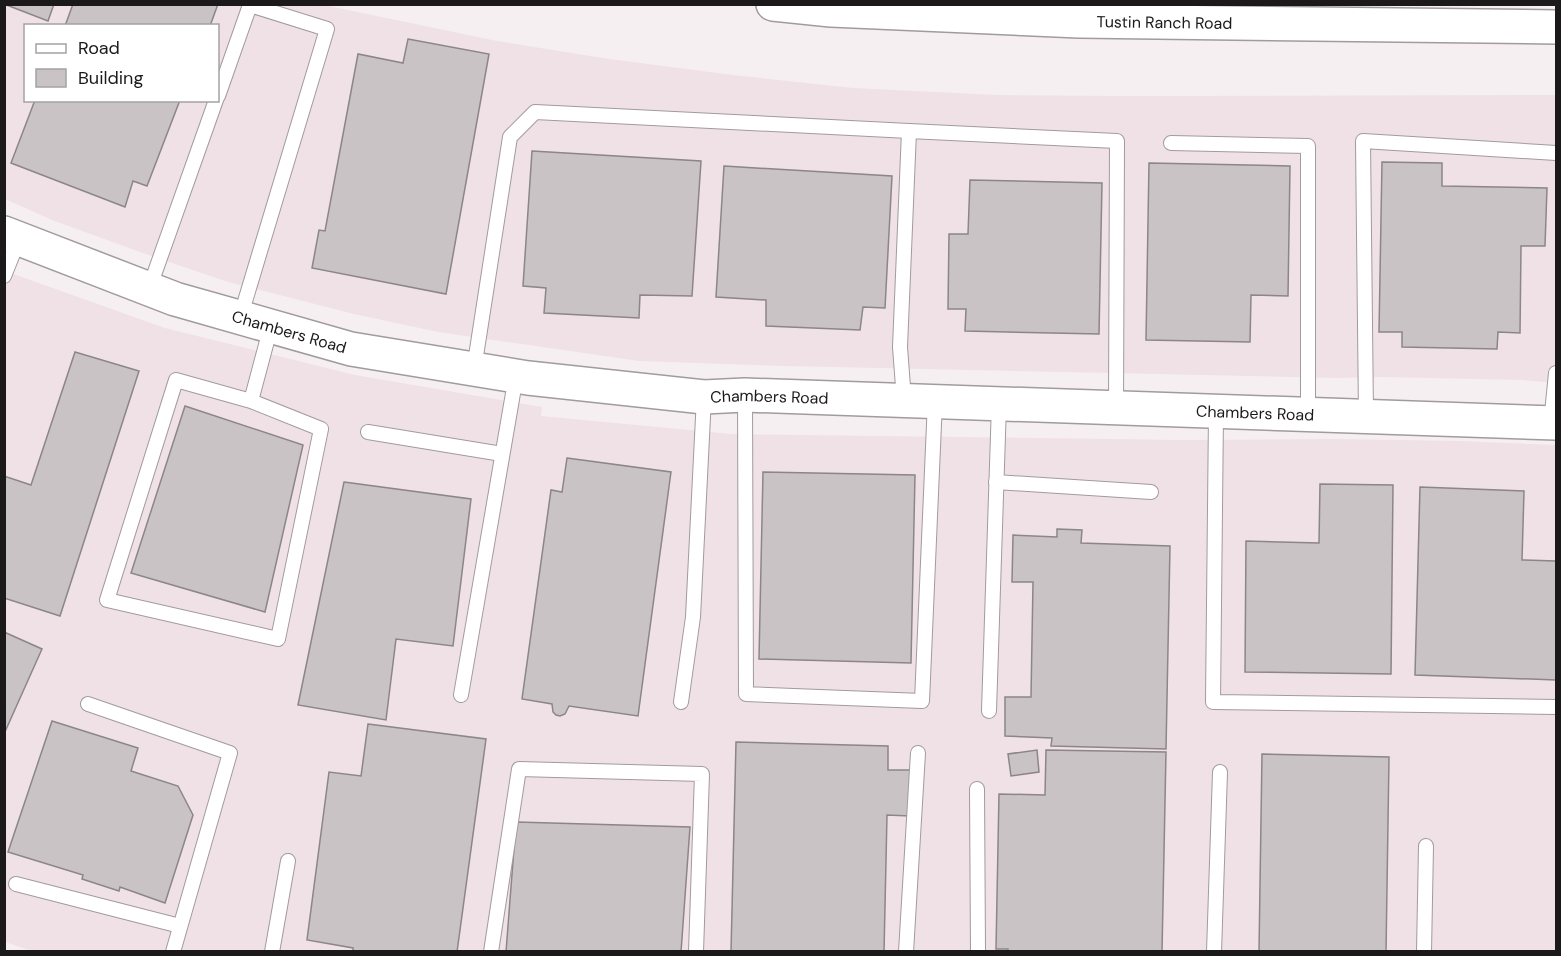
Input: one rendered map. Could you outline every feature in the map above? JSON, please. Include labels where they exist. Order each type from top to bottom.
[{"type":"street","name":"Tustin Ranch Road","points":[[773,4],[831,10],[1079,21],[1557,27]]},
{"type":"street","name":"Chambers Road","points":[[12,236],[175,299],[351,349],[516,376],[704,397],[745,395],[1554,423]]},
{"type":"lane","points":[[219,92],[250,6],[327,28],[240,318]]},
{"type":"lane","points":[[149,289],[216,102]]},
{"type":"lane","points":[[474,369],[510,137],[535,112],[1117,141],[1116,408]]},
{"type":"lane","points":[[745,395],[746,694],[922,701],[919,401],[900,347],[909,131]]},
{"type":"lane","points":[[1366,416],[1363,141],[1557,153]]},
{"type":"lane","points":[[1171,143],[1308,146],[1308,414]]},
{"type":"lane","points":[[4,276],[12,236]]},
{"type":"lane","points":[[251,401],[272,326]]},
{"type":"lane","points":[[1554,423],[1557,373]]},
{"type":"lane","points":[[461,695],[516,376]]},
{"type":"lane","points":[[176,380],[251,401],[321,429],[278,639],[107,600],[176,380]]},
{"type":"lane","points":[[681,702],[693,617],[704,397]]},
{"type":"lane","points":[[989,711],[999,404]]},
{"type":"lane","points":[[1216,411],[1213,702],[1557,707]]},
{"type":"lane","points":[[368,432],[502,454]]},
{"type":"lane","points":[[996,482],[1151,492]]},
{"type":"lane","points":[[88,704],[230,753],[173,951]]},
{"type":"lane","points":[[906,951],[918,753]]},
{"type":"lane","points":[[491,951],[519,769],[702,774],[696,951]]},
{"type":"lane","points":[[1214,951],[1220,772]]},
{"type":"lane","points":[[977,789],[978,951]]},
{"type":"lane","points":[[1425,951],[1426,846]]},
{"type":"lane","points":[[272,951],[288,861]]},
{"type":"lane","points":[[16,884],[180,926]]},
{"type":"shaded area","points":[[4,5],[324,5],[497,41],[609,59],[853,88],[997,95],[1556,95],[1556,383],[1522,380],[1338,378],[639,361],[438,332],[354,314],[228,282],[52,220],[5,199]]},
{"type":"shaded area","points":[[5,271],[165,328],[355,375],[542,407],[541,416],[732,434],[1183,440],[1332,439],[1556,445],[1556,951],[35,952],[5,942]]},
{"type":"building","points":[[4,4],[54,4],[48,21]]},
{"type":"building","points":[[73,4],[218,4],[211,24],[66,24]]},
{"type":"building","points":[[408,39],[489,54],[446,294],[312,268],[319,230],[325,231],[358,54],[403,63]]},
{"type":"building","points":[[34,102],[179,102],[147,186],[133,181],[125,207],[11,163]]},
{"type":"building","points":[[532,151],[701,161],[692,296],[640,295],[639,318],[544,313],[546,288],[523,286]]},
{"type":"building","points":[[1382,162],[1442,163],[1442,186],[1547,188],[1545,246],[1521,246],[1520,333],[1498,332],[1497,349],[1402,347],[1402,332],[1379,332]]},
{"type":"building","points":[[1149,163],[1290,166],[1288,296],[1251,295],[1250,342],[1146,340]]},
{"type":"building","points":[[724,166],[892,176],[885,308],[863,307],[860,330],[766,326],[766,300],[716,297]]},
{"type":"building","points":[[970,180],[1102,183],[1099,334],[965,331],[966,309],[948,309],[949,234],[968,234]]},
{"type":"building","points":[[75,352],[139,371],[60,616],[4,598],[4,476],[31,485]]},
{"type":"building","points":[[185,406],[303,445],[265,612],[131,573]]},
{"type":"building","points":[[567,458],[671,472],[638,716],[569,706],[565,714],[560,716],[553,712],[552,704],[522,699],[551,490],[562,492]]},
{"type":"building","points":[[763,472],[915,475],[911,663],[759,659]]},
{"type":"building","points":[[344,482],[471,499],[453,646],[396,639],[386,720],[298,705]]},
{"type":"building","points":[[1320,484],[1393,485],[1391,674],[1245,672],[1246,541],[1319,543]]},
{"type":"building","points":[[1420,487],[1524,491],[1522,560],[1556,561],[1556,680],[1415,675]]},
{"type":"building","points":[[1057,529],[1082,530],[1081,543],[1170,546],[1166,749],[1051,746],[1052,738],[1005,736],[1005,697],[1031,697],[1033,582],[1012,582],[1013,535],[1057,537]]},
{"type":"building","points":[[4,632],[42,649],[4,734]]},
{"type":"building","points":[[52,721],[138,748],[131,771],[178,786],[193,815],[165,903],[120,887],[119,891],[82,879],[83,875],[8,852]]},
{"type":"building","points":[[368,724],[486,739],[457,952],[353,952],[353,948],[307,940],[329,772],[361,776]]},
{"type":"building","points":[[736,742],[888,746],[888,770],[911,770],[910,816],[887,815],[884,952],[731,952]]},
{"type":"building","points":[[1037,750],[1039,772],[1011,776],[1008,754]]},
{"type":"building","points":[[1046,750],[1166,752],[1162,952],[1008,952],[1008,949],[996,949],[999,794],[1045,795]]},
{"type":"building","points":[[1262,754],[1389,757],[1386,952],[1259,952]]},
{"type":"building","points":[[516,822],[690,827],[681,952],[506,952]]}]
